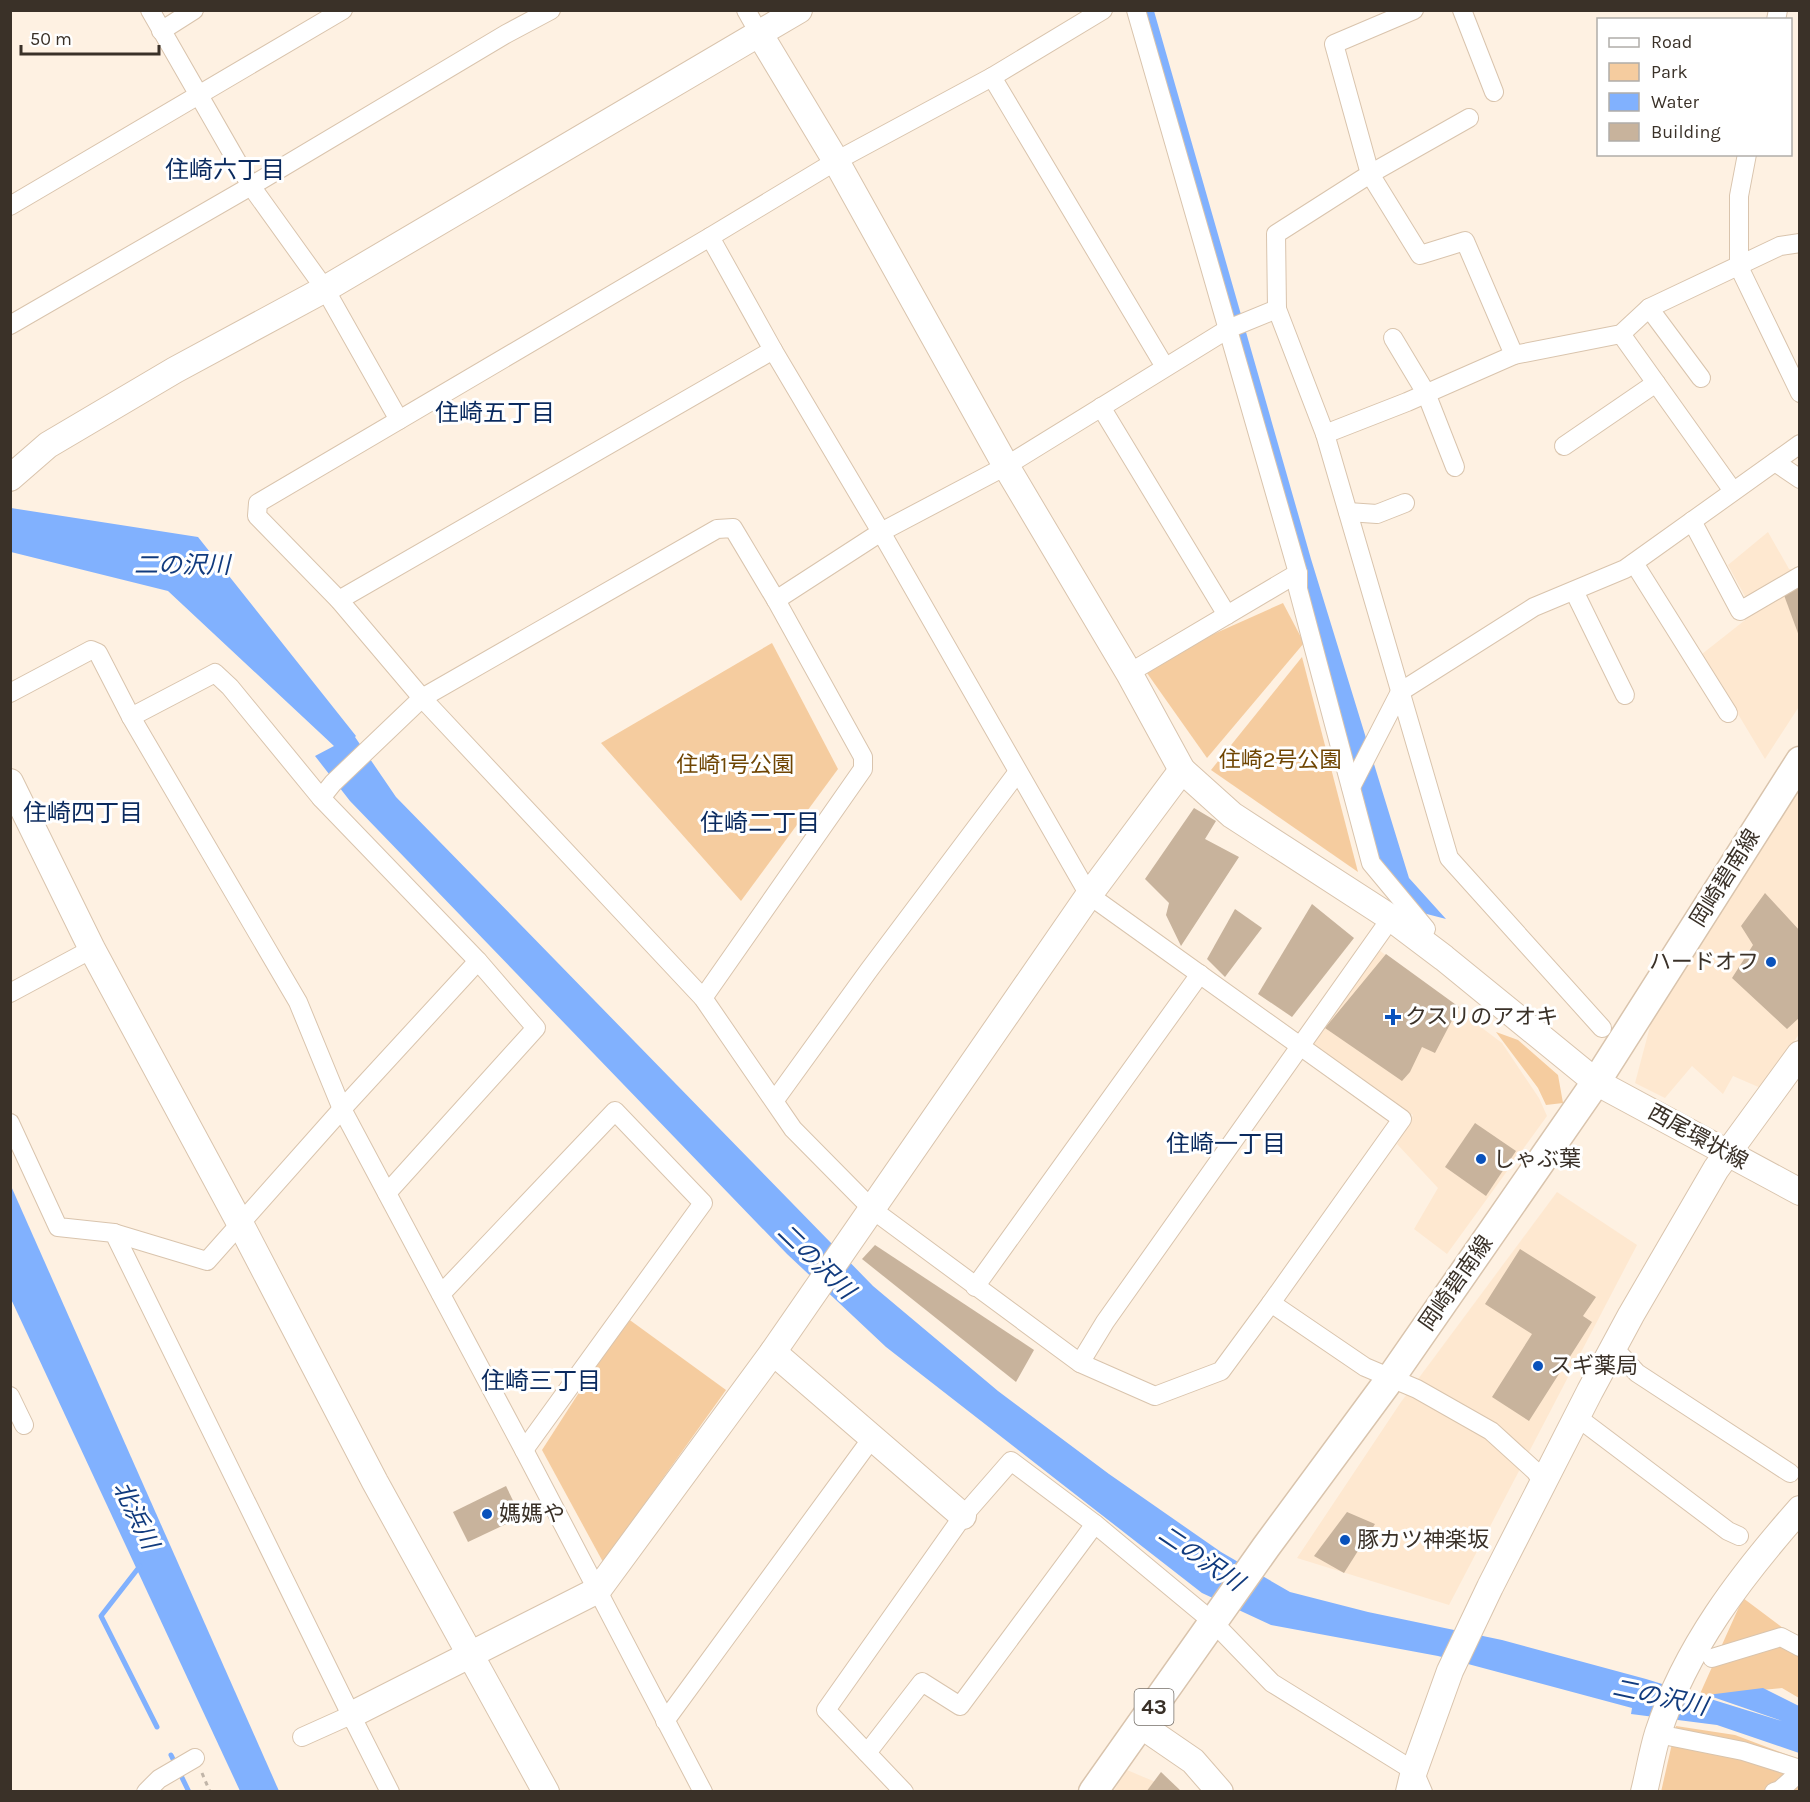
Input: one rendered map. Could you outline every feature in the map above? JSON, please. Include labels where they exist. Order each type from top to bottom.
[{"type":"main road","name":"岡崎碧南線","points":[[1093,1791],[1142,1726],[1266,1547],[1390,1378],[1596,1082],[1800,761]]},
{"type":"street","points":[[150,10],[251,186],[326,289],[399,420]]},
{"type":"street","points":[[162,31],[194,10]]},
{"type":"street","points":[[10,206],[343,10]]},
{"type":"street","points":[[10,325],[251,186],[506,34],[551,10]]},
{"type":"street","points":[[746,10],[759,33]]},
{"type":"street","points":[[12,475],[48,446],[165,376],[326,289],[799,10]]},
{"type":"street","points":[[710,237],[1089,896],[1402,1119],[1221,1371],[1155,1396],[1080,1363],[873,1210],[793,1129],[703,998],[422,698],[339,600],[257,516],[258,503],[710,237],[836,160],[992,77],[1103,10]]},
{"type":"street","points":[[1136,10],[1298,573],[1298,589],[1354,782],[1371,862],[1426,929]]},
{"type":"street","points":[[1414,10],[1334,44],[1370,174],[1420,255],[1465,241],[1514,355]]},
{"type":"street","points":[[1462,10],[1494,92]]},
{"type":"street","name":"西尾環状線","points":[[759,33],[836,160],[1006,466],[1129,674],[1182,770],[1232,815],[1391,918],[1596,1082],[1800,1192]]},
{"type":"street","points":[[992,77],[1166,367]]},
{"type":"street","points":[[1469,118],[1370,174],[1276,234],[1277,309],[1325,434],[1449,858],[1602,1028]]},
{"type":"street","points":[[1748,156],[1739,196],[1739,267],[1800,393]]},
{"type":"street","points":[[1325,434],[1514,355],[1621,334],[1649,308],[1780,246],[1800,243]]},
{"type":"street","points":[[1649,308],[1701,378]]},
{"type":"street","points":[[776,600],[881,532],[1006,466],[1228,329],[1277,309]]},
{"type":"street","points":[[1621,334],[1733,491]]},
{"type":"street","points":[[1393,338],[1426,393],[1455,467]]},
{"type":"street","points":[[339,600],[773,350]]},
{"type":"street","points":[[1564,447],[1656,383]]},
{"type":"street","points":[[1101,407],[1227,615]]},
{"type":"street","points":[[1354,782],[1400,692],[1534,607],[1625,569],[1800,444]]},
{"type":"street","points":[[1774,462],[1800,479]]},
{"type":"street","points":[[1348,512],[1377,514],[1404,503]]},
{"type":"street","points":[[1692,521],[1740,611],[1800,576]]},
{"type":"street","points":[[321,798],[333,783],[422,698],[717,529],[733,528],[776,600],[863,758],[863,769],[703,998]]},
{"type":"street","points":[[1634,563],[1728,713]]},
{"type":"street","points":[[1129,674],[1298,573]]},
{"type":"street","points":[[1574,591],[1625,695]]},
{"type":"street","points":[[10,693],[91,650],[98,653],[131,717],[297,1002],[342,1109],[703,1791]]},
{"type":"street","points":[[131,717],[215,673],[230,687],[321,798],[478,961],[536,1028],[387,1193]]},
{"type":"street","points":[[302,1737],[351,1715],[598,1590],[773,1352],[1089,896],[1182,770]]},
{"type":"street","points":[[775,1100],[1017,773]]},
{"type":"street","points":[[10,782],[92,949],[241,1225],[375,1482],[546,1791]]},
{"type":"street","points":[[1080,1363],[1105,1322],[1391,918]]},
{"type":"street","points":[[10,993],[92,949]]},
{"type":"street","points":[[10,1123],[58,1227],[114,1233],[207,1261],[478,961]]},
{"type":"street","points":[[975,1287],[1200,974]]},
{"type":"street","points":[[904,1791],[826,1710],[963,1516],[1011,1461],[1095,1524],[1213,1622],[1272,1683],[1415,1785],[1450,1671],[1490,1587],[1613,1347],[1727,1153],[1800,1054]]},
{"type":"street","points":[[441,1294],[615,1111],[703,1203],[524,1450]]},
{"type":"street","points":[[114,1233],[390,1791]]},
{"type":"street","points":[[1271,1303],[1365,1367],[1418,1389],[1491,1431],[1534,1471],[1544,1484]]},
{"type":"street","points":[[1613,1347],[1637,1373],[1790,1473]]},
{"type":"street","points":[[773,1352],[963,1516]]},
{"type":"street","points":[[10,1396],[24,1425]]},
{"type":"street","points":[[1577,1417],[1728,1531],[1739,1536]]},
{"type":"street","points":[[665,1721],[872,1438]]},
{"type":"street","points":[[1644,1791],[1659,1731],[1682,1676],[1730,1593],[1800,1509]]},
{"type":"street","points":[[867,1753],[922,1682],[960,1706],[1095,1524]]},
{"type":"street","points":[[1712,1658],[1781,1637],[1800,1647]]},
{"type":"street","points":[[1142,1726],[1194,1761],[1220,1791]]},
{"type":"street","points":[[1659,1731],[1743,1751],[1800,1771],[1780,1790],[1774,1791]]},
{"type":"street","points":[[146,1791],[159,1779],[195,1758]]},
{"type":"shaded area","points":[[1768,532],[1789,569],[1799,571],[1800,705],[1765,759],[1702,654],[1754,613],[1728,565]]},
{"type":"shaded area","points":[[1799,782],[1799,1034],[1763,1089],[1733,1076],[1723,1094],[1692,1066],[1665,1098],[1635,1083],[1652,1019]]},
{"type":"shaded area","points":[[1379,950],[1502,1043],[1539,1098],[1547,1116],[1447,1254],[1414,1229],[1438,1188],[1397,1144],[1413,1115],[1306,1044]]},
{"type":"shaded area","points":[[1557,1192],[1637,1245],[1449,1605],[1297,1558],[1401,1402]]},
{"type":"shaded area","points":[[1127,1770],[1177,1791],[1113,1792]]},
{"type":"green space","points":[[1283,603],[1304,643],[1207,758],[1142,666]]},
{"type":"green space","name":"住崎1号公園","points":[[772,643],[838,769],[741,901],[601,743]]},
{"type":"green space","name":"住崎2号公園","points":[[1302,657],[1358,872],[1211,770]]},
{"type":"green space","points":[[1496,1032],[1518,1040],[1558,1075],[1563,1103],[1546,1105],[1538,1088]]},
{"type":"green space","points":[[627,1318],[726,1390],[603,1562],[542,1450]]},
{"type":"green space","points":[[1743,1598],[1799,1640],[1799,1698],[1782,1688],[1699,1696]]},
{"type":"green space","points":[[1676,1726],[1735,1735],[1799,1759],[1799,1791],[1661,1792]]},
{"type":"water","points":[[1141,11],[1154,11],[1311,559],[1409,878],[1446,919],[1423,913],[1379,864]]},
{"type":"water","name":"二の沢川","points":[[11,508],[198,537],[356,736],[396,797],[873,1286],[998,1391],[1109,1474],[1221,1552],[1290,1592],[1368,1612],[1502,1640],[1646,1679],[1782,1721],[1707,1695],[1763,1688],[1799,1706],[1799,1753],[1717,1725],[1631,1714],[1632,1708],[1438,1656],[1271,1625],[1202,1593],[886,1347],[787,1254],[350,801],[315,756],[334,746],[168,591],[11,552]]},
{"type":"water","name":"北浜川","points":[[10,1186],[279,1791],[240,1791],[11,1299]]},
{"type":"building","points":[[1800,578],[1800,636],[1799,636],[1781,587]]},
{"type":"building","points":[[1194,808],[1216,821],[1205,839],[1239,857],[1181,946],[1166,915],[1169,903],[1145,879]]},
{"type":"building","name":"ハードオフ","points":[[1765,893],[1800,931],[1800,1017],[1787,1029],[1732,978],[1753,945],[1741,926]]},
{"type":"building","points":[[1312,904],[1354,938],[1292,1017],[1258,994]]},
{"type":"building","points":[[1235,909],[1262,928],[1225,977],[1207,959]]},
{"type":"building","name":"クスリのアオキ","points":[[1386,954],[1459,1007],[1435,1053],[1422,1047],[1410,1072],[1402,1081],[1325,1028]]},
{"type":"building","name":"しゃぶ葉","points":[[1475,1123],[1516,1151],[1486,1196],[1445,1167]]},
{"type":"building","points":[[875,1245],[1034,1350],[1016,1382],[862,1259]]},
{"type":"building","name":"スギ薬局","points":[[1520,1249],[1596,1297],[1583,1316],[1592,1322],[1529,1421],[1492,1397],[1532,1334],[1485,1304]]},
{"type":"building","name":"媽媽や","points":[[506,1486],[521,1517],[468,1542],[453,1512]]},
{"type":"building","name":"豚カツ神楽坂","points":[[1347,1512],[1375,1524],[1344,1573],[1314,1556]]},
{"type":"building","points":[[1161,1772],[1182,1792],[1146,1792]]},
{"type":"waterway","points":[[140,1566],[101,1616],[157,1727]]},
{"type":"waterway","points":[[171,1755],[189,1792]]},
{"type":"place","name":"ハードオフ","points":[[1771,962]]},
{"type":"place","name":"クスリのアオキ","points":[[1393,1017]]},
{"type":"place","name":"しゃぶ葉","points":[[1481,1159]]},
{"type":"place","name":"スギ薬局","points":[[1538,1366]]},
{"type":"place","name":"媽媽や","points":[[487,1514]]},
{"type":"place","name":"豚カツ神楽坂","points":[[1345,1540]]},
{"type":"district","name":"住崎六丁目","points":[[225,170]]},
{"type":"district","name":"住崎五丁目","points":[[495,413]]},
{"type":"district","name":"住崎四丁目","points":[[83,813]]},
{"type":"district","name":"住崎二丁目","points":[[760,823]]},
{"type":"district","name":"住崎一丁目","points":[[1226,1144]]},
{"type":"district","name":"住崎三丁目","points":[[541,1381]]}]
